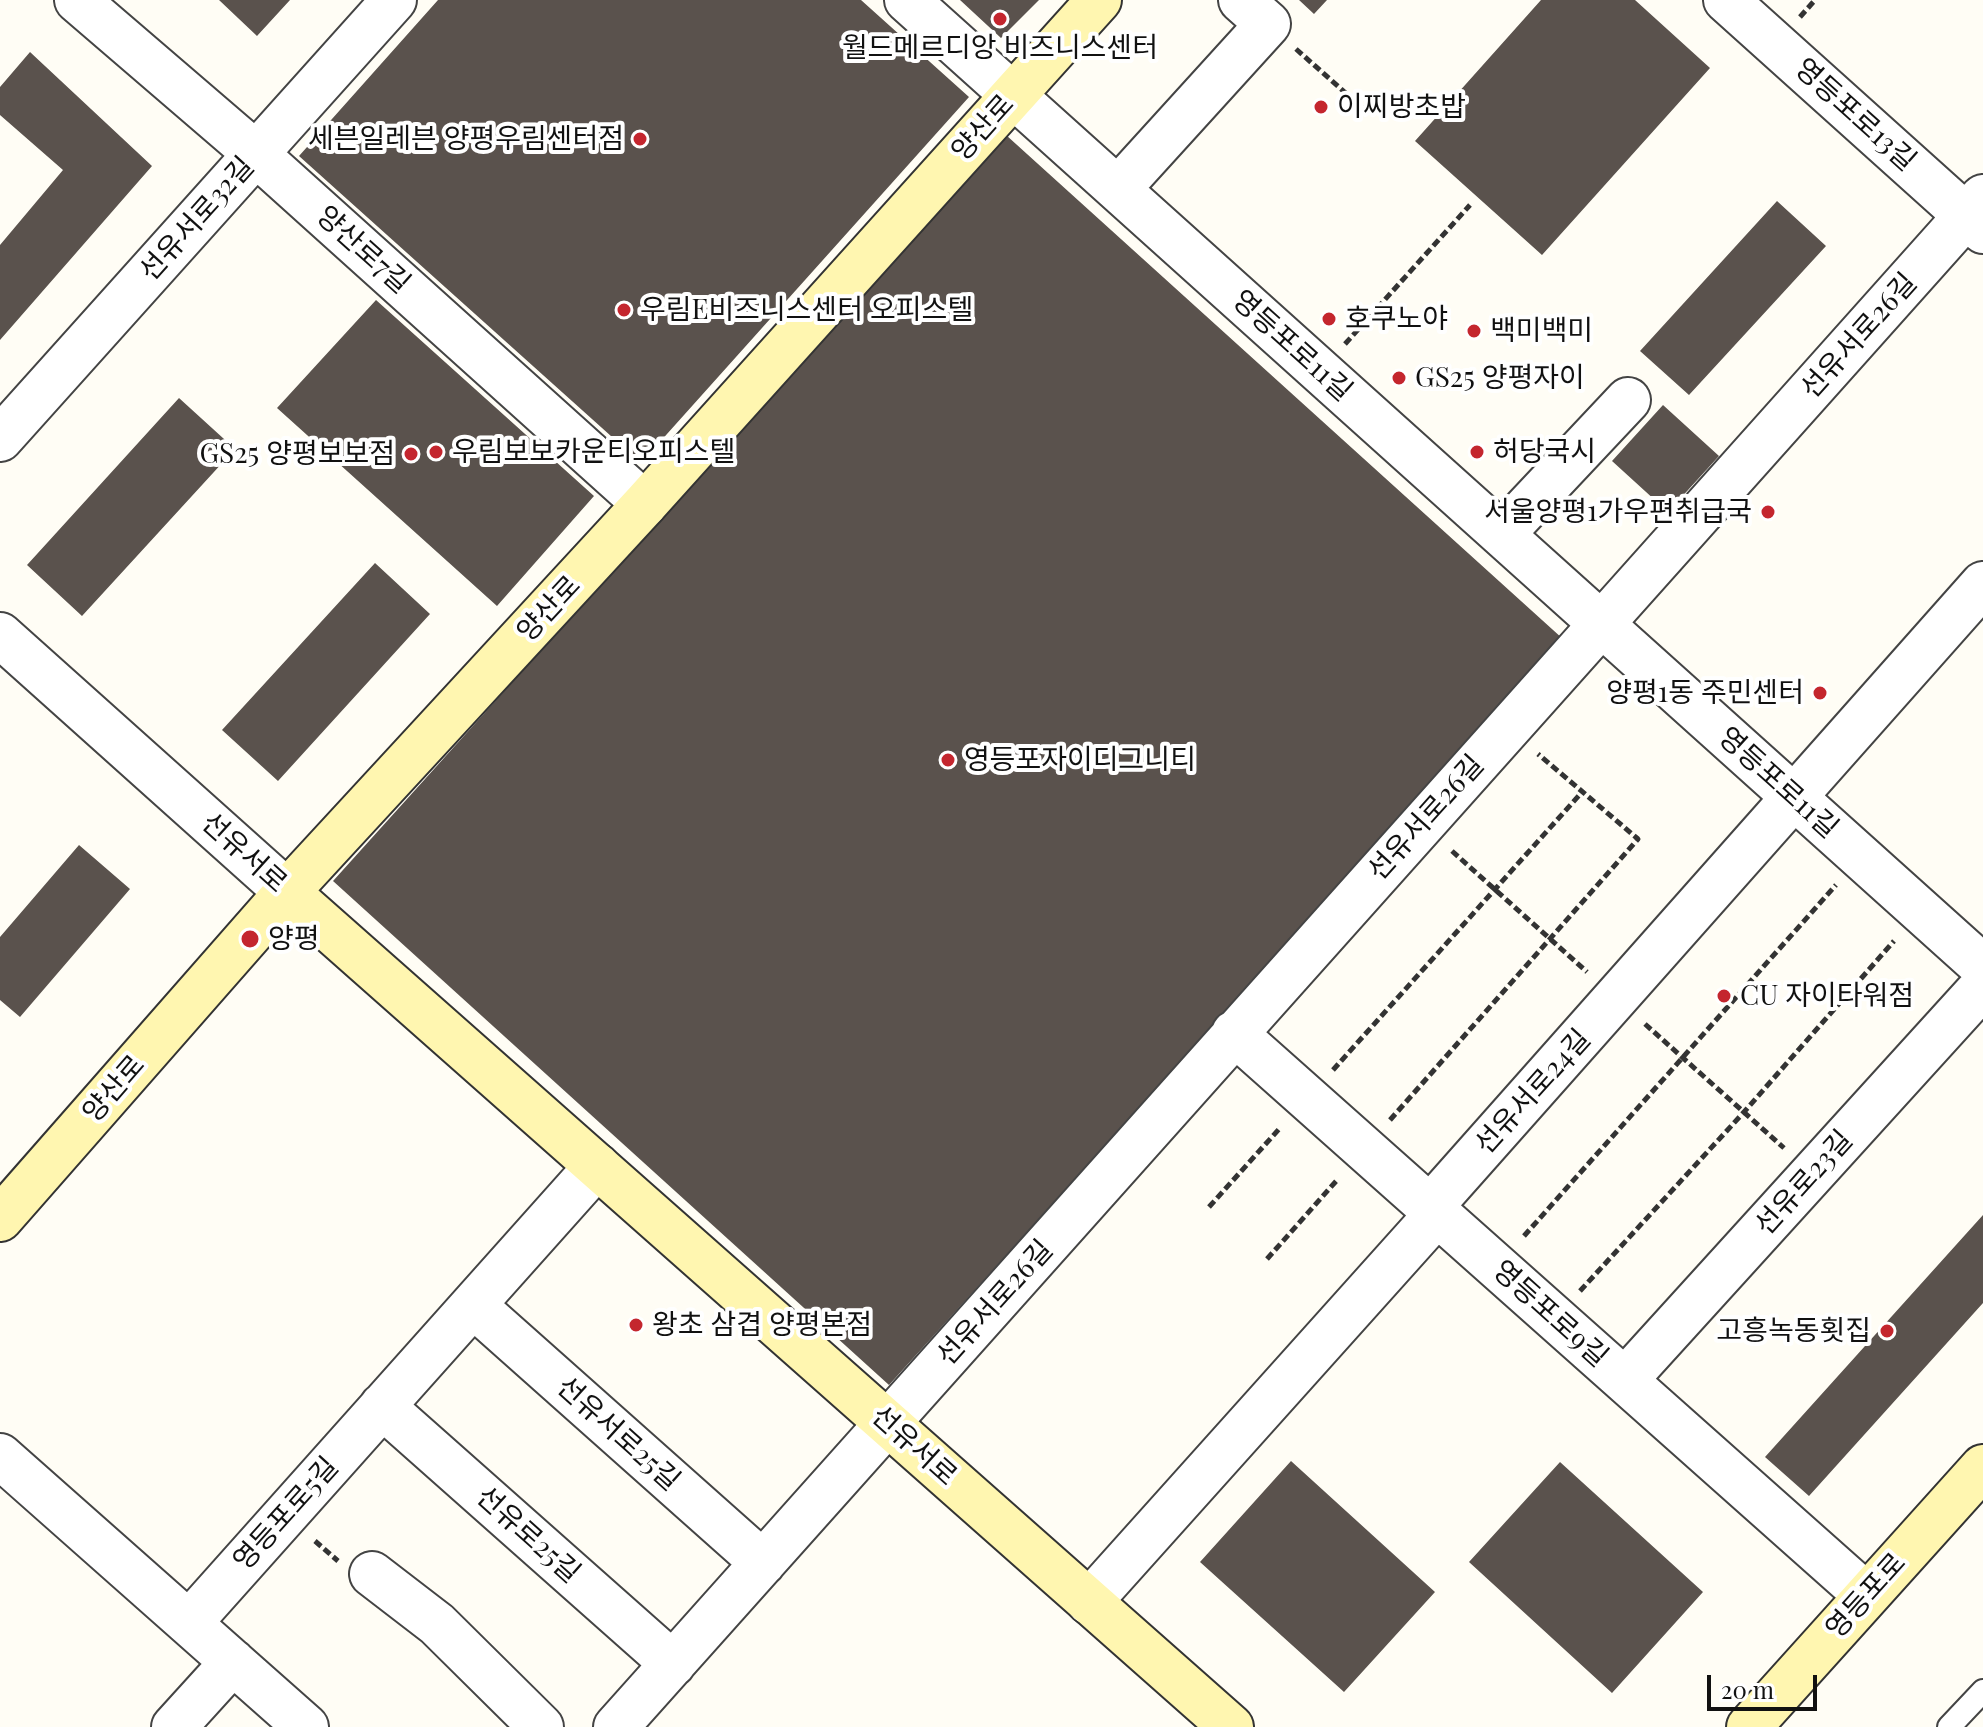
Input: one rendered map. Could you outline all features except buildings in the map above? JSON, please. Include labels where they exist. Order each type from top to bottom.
[{"type":"street","name":"양산로7길","points":[[77,0],[255,153],[645,504]]},
{"type":"street","name":"선유서로32길","points":[[0,439],[394,0]]},
{"type":"street","name":"영등포로11길","points":[[907,0],[1983,967]]},
{"type":"street","name":"양산로","points":[[0,1219],[287,892],[645,504],[1099,0]]},
{"type":"street","name":"영등포로13길","points":[[1726,0],[1977,214]]},
{"type":"street","points":[[1118,189],[1255,12]]},
{"type":"street","name":"선유서로26길","points":[[888,1423],[1507,728],[1977,214]]},
{"type":"street","points":[[1502,534],[1628,400]]},
{"type":"street","name":"선유서로24길","points":[[1089,1602],[1437,1214],[1440,1196],[1983,584]]},
{"type":"street","name":"선유서로","points":[[0,635],[1231,1727]]},
{"type":"street","name":"선유로23길","points":[[1625,1380],[1983,986]]},
{"type":"street","name":"영등포로9길","points":[[1234,1033],[1866,1595]]},
{"type":"street","points":[[382,1406],[597,1166]]},
{"type":"street","name":"선유서로25길","points":[[473,1305],[763,1563]]},
{"type":"street","name":"영등포로5길","points":[[189,1623],[382,1406]]},
{"type":"street","name":"선유로25길","points":[[382,1406],[673,1664]]},
{"type":"street","points":[[616,1727],[888,1423]]},
{"type":"street","points":[[0,1456],[306,1727]]},
{"type":"street","name":"영등포로","points":[[1749,1727],[1983,1467]]},
{"type":"street","points":[[372,1574],[437,1624],[541,1727]]},
{"type":"street","points":[[174,1727],[233,1662]]},
{"type":"lane","points":[[1949,1727],[1983,1691]]},
{"type":"path","points":[[1255,12],[1367,112]]},
{"type":"path","points":[[1321,371],[1470,205]]},
{"type":"path","points":[[1267,1259],[1638,839],[1507,728]]},
{"type":"path","points":[[1209,1207],[1583,791]]},
{"type":"path","points":[[1497,1267],[1860,857]]},
{"type":"path","points":[[1555,1319],[1744,1112],[1920,911]]},
{"type":"path","points":[[284,1516],[345,1567],[372,1574]]},
{"type":"place","name":"월드메르디앙 비즈니스센터","points":[[1000,19]]},
{"type":"place","name":"이찌방초밥","points":[[1321,107]]},
{"type":"place","name":"세븐일레븐 양평우림센터점","points":[[640,139]]},
{"type":"place","name":"우림E비즈니스센터 오피스텔","points":[[624,310]]},
{"type":"place","name":"호쿠노야","points":[[1329,319]]},
{"type":"place","name":"백미백미","points":[[1474,331]]},
{"type":"place","name":"GS25 양평자이","points":[[1399,378]]},
{"type":"place","name":"우림보보카운티오피스텔","points":[[436,452]]},
{"type":"place","name":"허당국시","points":[[1477,452]]},
{"type":"place","name":"GS25 양평보보점","points":[[411,454]]},
{"type":"place","name":"서울양평1가우편취급국","points":[[1768,512]]},
{"type":"place","name":"양평1동 주민센터","points":[[1820,693]]},
{"type":"place","name":"영등포자이디그니티","points":[[948,760]]},
{"type":"place","name":"양평","points":[[250,939]]},
{"type":"place","name":"CU 자이타워점","points":[[1724,996]]},
{"type":"place","name":"왕초 삼겹 양평본점","points":[[636,1325]]},
{"type":"place","name":"고흥녹동횟집","points":[[1887,1331]]}]
